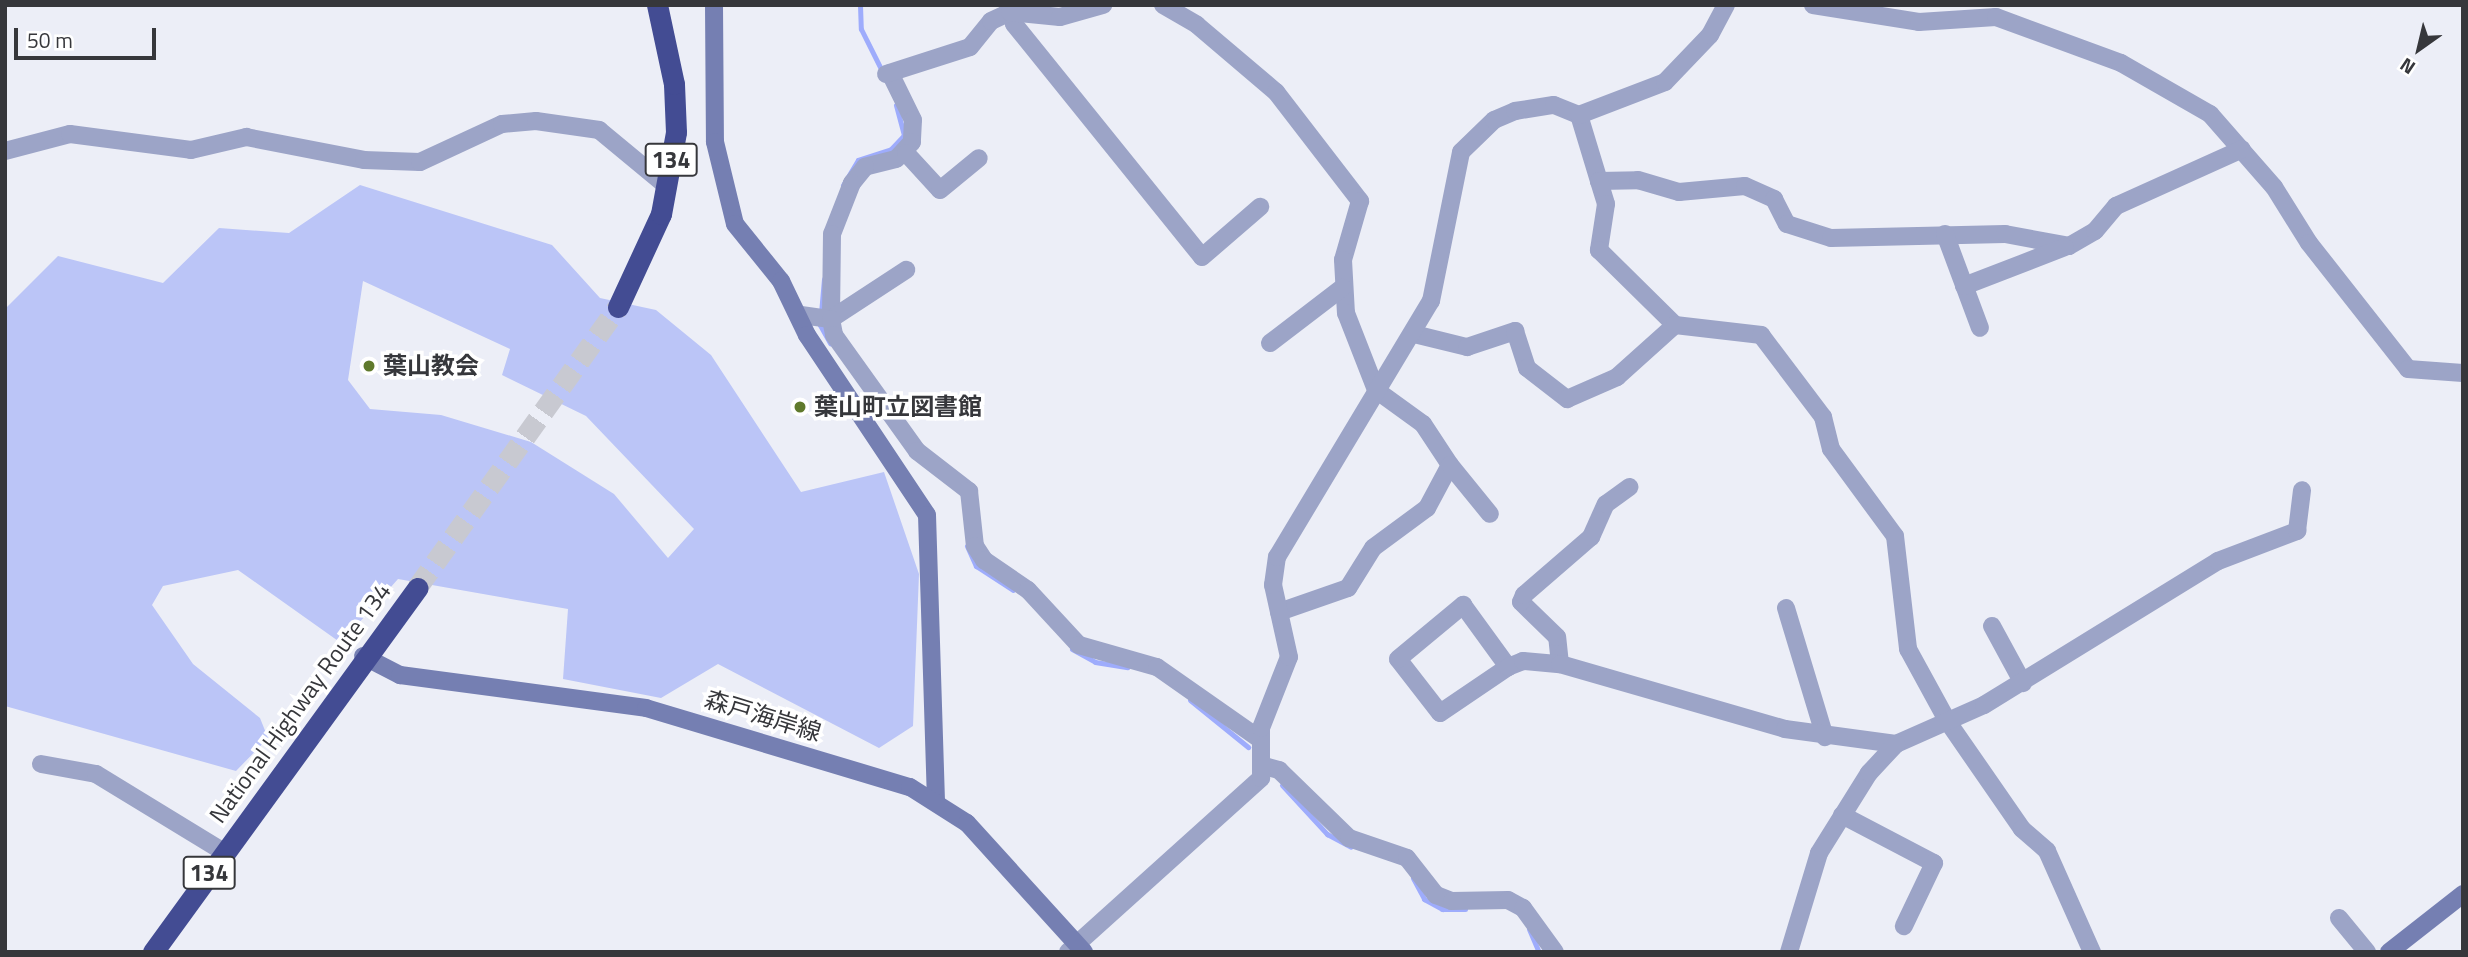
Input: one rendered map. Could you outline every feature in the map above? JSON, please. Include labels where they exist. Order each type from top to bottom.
[{"type":"highway","name":"134","points":[[618,307],[649,247],[668,187],[674,84],[657,5]]},
{"type":"highway","name":"National Highway Route 134","points":[[153,952],[363,656],[417,588]]},
{"type":"main road","points":[[714,5],[715,142],[730,211],[803,315],[927,515],[936,800]]},
{"type":"main road","name":"森戸海岸線","points":[[363,656],[400,675],[659,711],[910,787],[936,800],[967,823],[1076,949]]},
{"type":"main road","points":[[2389,952],[2463,894]]},
{"type":"street","points":[[906,153],[913,120],[888,73],[970,47],[991,21],[1009,9],[1060,17],[1103,5]]},
{"type":"street","points":[[1163,5],[1197,25],[1276,92],[1360,201],[1345,244],[1342,288],[1376,390],[1423,424],[1450,465],[1490,514]]},
{"type":"street","points":[[1076,949],[1257,784],[1264,766],[1260,739],[1289,657],[1273,585],[1277,557],[1376,390],[1414,334],[1431,301],[1461,152],[1494,120],[1515,111],[1554,105],[1579,115],[1665,82],[1710,35],[1726,5]]},
{"type":"street","points":[[1813,5],[1885,11],[1949,22],[1996,17],[2089,50],[2210,114],[2242,149],[2408,369],[2463,373]]},
{"type":"street","points":[[1009,9],[1202,257],[1260,207]]},
{"type":"street","points":[[1579,115],[1606,204],[1599,250],[1675,325],[1761,335],[1823,417],[1831,449],[1895,536],[1904,636],[1948,722],[2022,829],[2047,851],[2092,952]]},
{"type":"street","points":[[5,151],[70,134],[191,150],[246,137],[364,160],[420,162],[502,124],[536,121],[598,130],[668,187]]},
{"type":"street","points":[[1964,286],[2068,246],[2095,231],[2116,206],[2242,149]]},
{"type":"street","points":[[906,153],[940,190],[979,158]]},
{"type":"street","points":[[906,153],[864,167],[852,183],[832,234],[828,319],[834,335],[917,451],[969,491],[975,546],[984,559],[1028,590],[1079,645],[1157,667],[1260,739]]},
{"type":"street","points":[[1600,181],[1638,180],[1679,192],[1745,186],[1774,199],[1787,224],[1831,238],[2005,234],[2068,246]]},
{"type":"street","points":[[1945,234],[1980,328]]},
{"type":"street","points":[[803,315],[828,319],[906,270]]},
{"type":"street","points":[[1270,343],[1342,288]]},
{"type":"street","points":[[1414,334],[1467,347],[1515,331],[1527,368],[1567,399],[1617,377],[1675,325]]},
{"type":"street","points":[[1279,612],[1348,588],[1373,548],[1427,508],[1450,465]]},
{"type":"street","points":[[1560,664],[1558,637],[1521,602],[1524,595],[1591,537],[1606,504],[1629,487]]},
{"type":"street","points":[[1508,667],[1463,605],[1398,659],[1440,713],[1508,667],[1523,661],[1560,664],[1825,737],[1896,744],[1948,722],[2023,683],[2192,575],[2297,531],[2302,490]]},
{"type":"street","points":[[1786,608],[1825,737]]},
{"type":"street","points":[[1992,626],[2023,683]]},
{"type":"street","points":[[1789,952],[1807,885],[1842,816],[1896,744]]},
{"type":"street","points":[[41,764],[96,774],[224,852]]},
{"type":"street","points":[[1264,766],[1279,770],[1349,838],[1407,858],[1436,895],[1452,901],[1508,900],[1523,908],[1555,952]]},
{"type":"street","points":[[1842,816],[1934,863],[1904,926]]},
{"type":"street","points":[[2339,918],[2367,952]]},
{"type":"shaded area","points":[[360,185],[552,245],[600,298],[656,310],[711,355],[801,492],[884,472],[919,574],[913,726],[879,748],[718,664],[661,698],[563,679],[568,609],[398,579],[341,643],[238,570],[163,586],[152,605],[193,664],[260,718],[268,738],[236,771],[5,706],[5,309],[58,256],[163,283],[219,228],[289,233]],"holes":[[[363,281],[510,349],[502,375],[586,416],[694,529],[668,558],[614,494],[531,442],[441,415],[370,409],[348,380]]]},
{"type":"waterway","points":[[860,5],[861,29],[883,73]]},
{"type":"waterway","points":[[843,185],[858,160],[891,149],[904,135],[896,105]]},
{"type":"waterway","points":[[824,279],[820,325],[830,343]]},
{"type":"waterway","points":[[967,546],[976,566],[1013,590]]},
{"type":"waterway","points":[[1072,649],[1095,662],[1128,667]]},
{"type":"waterway","points":[[1190,700],[1248,747]]},
{"type":"waterway","points":[[1282,785],[1327,834],[1351,847]]},
{"type":"waterway","points":[[1413,878],[1424,899],[1442,909],[1465,909]]},
{"type":"waterway","points":[[1529,929],[1539,952]]},
{"type":"tunnel","points":[[417,588],[618,307]]},
{"type":"place","name":"葉山教会","points":[[369,366]]},
{"type":"place","name":"葉山町立図書館","points":[[800,407]]}]
